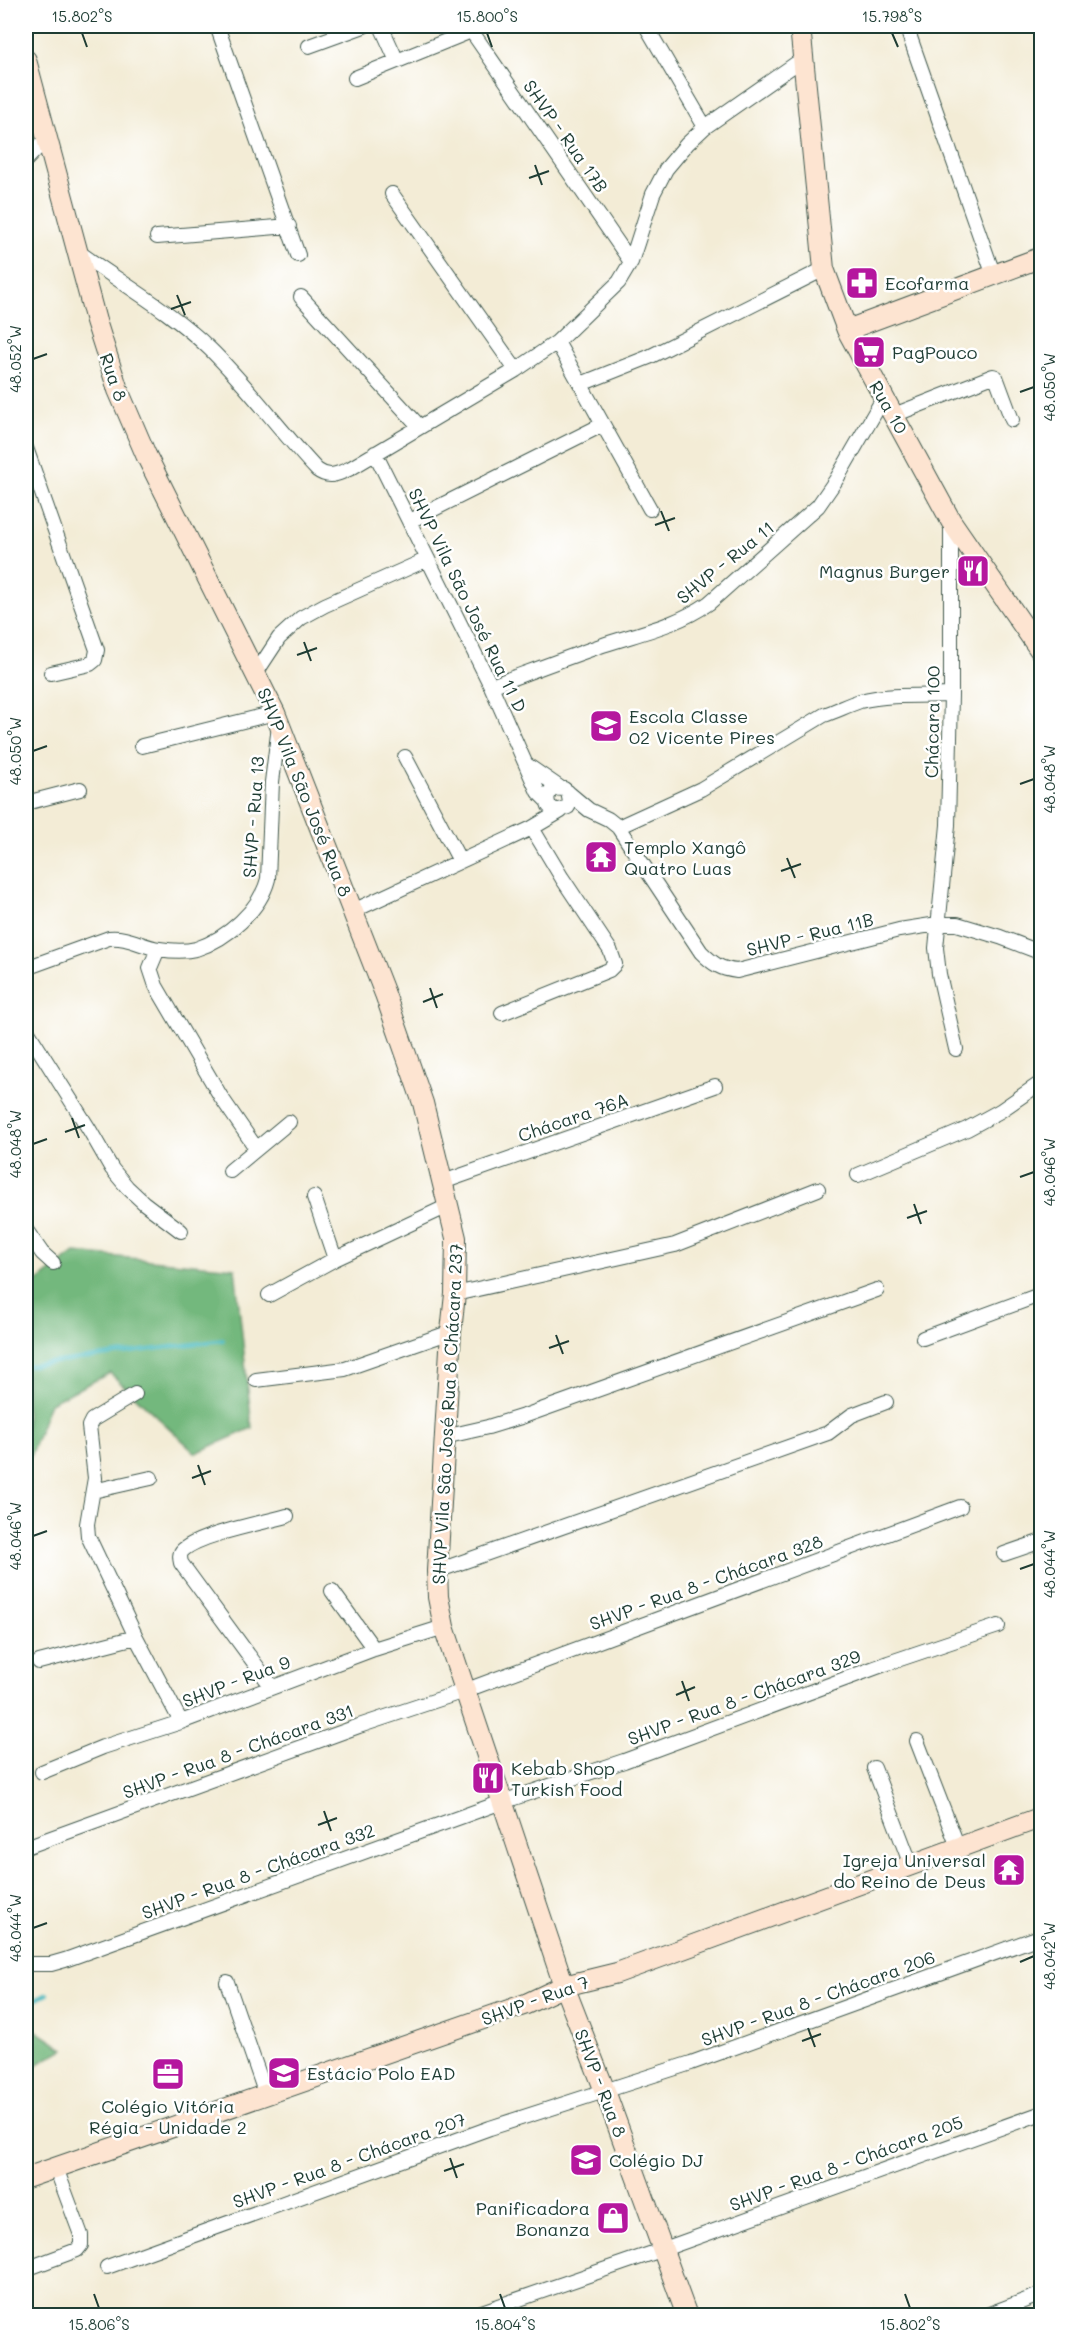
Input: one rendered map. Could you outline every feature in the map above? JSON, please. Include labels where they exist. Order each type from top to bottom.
[{"type":"street","points":[[217,26],[298,255]]},
{"type":"street","points":[[309,46],[364,26]]},
{"type":"street","points":[[381,26],[397,61]]},
{"type":"street","points":[[646,26],[705,127]]},
{"type":"street","name":"Rua 10","points":[[800,26],[824,269],[847,330],[951,520],[1038,641]]},
{"type":"street","points":[[906,26],[993,273]]},
{"type":"street","name":"SHVP - Rua 17B","points":[[355,78],[470,28],[631,262]]},
{"type":"street","points":[[77,251],[175,320],[209,348],[320,472],[326,476],[335,475],[516,370],[557,342],[619,282],[631,262],[653,194],[666,169],[705,127],[804,58]]},
{"type":"street","name":"Rua 8","points":[[26,60],[99,333],[130,420],[256,673]]},
{"type":"street","points":[[26,160],[47,138]]},
{"type":"street","points":[[392,194],[516,370]]},
{"type":"street","points":[[157,237],[289,226]]},
{"type":"street","points":[[847,330],[993,273],[1041,257]]},
{"type":"street","points":[[581,384],[649,357],[824,269]]},
{"type":"street","points":[[301,297],[419,426]]},
{"type":"street","points":[[557,342],[650,509]]},
{"type":"street","points":[[894,415],[993,376],[996,377],[1012,420]]},
{"type":"street","name":"SHVP - Rua 11","points":[[491,686],[603,645],[669,626],[692,615],[709,603],[818,506],[836,480],[884,397]]},
{"type":"street","points":[[410,521],[602,425]]},
{"type":"street","points":[[26,448],[97,650],[95,660],[90,664],[51,673]]},
{"type":"street","name":"SHVP Vila São José Rua 11 D","points":[[375,453],[491,686],[538,792],[555,807]]},
{"type":"street","name":"Chácara 100","points":[[951,520],[948,825],[936,948],[939,974],[956,1049]]},
{"type":"street","points":[[256,673],[279,638],[301,618],[428,559]]},
{"type":"street","name":"SHVP Vila São José Rua 8","points":[[256,673],[277,719],[353,911]]},
{"type":"street","points":[[618,827],[701,789],[824,716],[846,706],[861,701],[951,695]]},
{"type":"street","points":[[142,746],[277,719]]},
{"type":"street","name":"SHVP - Rua 13","points":[[26,968],[109,938],[123,937],[158,949],[183,951],[196,949],[212,942],[247,915],[265,892],[268,879],[277,719]]},
{"type":"street","points":[[405,756],[460,861]]},
{"type":"street","name":"SHVP - Rua 11B","points":[[527,765],[589,810],[608,819],[618,827],[701,952],[714,965],[724,970],[737,971],[863,939],[938,924],[957,924],[1041,953]]},
{"type":"street","points":[[26,803],[80,789]]},
{"type":"street","points":[[353,911],[535,826],[555,807],[570,802],[563,790],[549,792],[555,807]]},
{"type":"street","name":"SHVP - Rua 11B","points":[[555,807],[589,810]]},
{"type":"street","points":[[502,1013],[609,970],[614,967],[615,962],[610,950],[562,878],[535,826]]},
{"type":"street","name":"SHVP Vila São José Rua 8 Chácara 237","points":[[353,911],[386,994],[423,1103],[450,1205],[456,1238],[455,1294],[437,1570],[438,1597],[444,1628],[564,1986]]},
{"type":"street","points":[[158,949],[150,968],[156,986],[221,1097],[256,1148]]},
{"type":"street","points":[[26,1029],[112,1169],[144,1203],[182,1230]]},
{"type":"street","points":[[858,1175],[967,1130],[1000,1111],[1041,1082]]},
{"type":"street","name":"Chácara 76A","points":[[443,1182],[715,1086]]},
{"type":"street","points":[[230,1171],[289,1122]]},
{"type":"street","points":[[455,1294],[675,1245],[818,1189]]},
{"type":"street","points":[[314,1197],[335,1259]]},
{"type":"street","points":[[269,1295],[335,1259],[450,1205]]},
{"type":"street","points":[[26,1230],[42,1253],[53,1263]]},
{"type":"street","points":[[444,1437],[524,1416],[877,1290]]},
{"type":"street","points":[[923,1338],[1041,1294]]},
{"type":"street","points":[[256,1380],[345,1370],[451,1332]]},
{"type":"street","points":[[135,1394],[92,1420],[89,1426],[94,1462],[88,1536],[136,1637],[181,1722]]},
{"type":"street","points":[[437,1570],[828,1433],[852,1415],[886,1402]]},
{"type":"street","points":[[93,1491],[151,1478]]},
{"type":"street","name":"SHVP - Rua 8 - Chácara 328","points":[[464,1691],[960,1507]]},
{"type":"street","points":[[272,1687],[203,1596],[183,1566],[180,1557],[183,1550],[204,1539],[286,1516]]},
{"type":"street","points":[[1004,1554],[1041,1541]]},
{"type":"street","points":[[332,1591],[374,1649]]},
{"type":"street","name":"SHVP - Rua 8 - Chácara 329","points":[[502,1802],[624,1761],[888,1663],[998,1626]]},
{"type":"street","name":"SHVP - Rua 9","points":[[42,1772],[103,1747],[181,1722],[374,1649],[444,1628]]},
{"type":"street","points":[[39,1662],[136,1637]]},
{"type":"street","name":"SHVP - Rua 8 - Chácara 331","points":[[26,1847],[359,1726],[464,1691]]},
{"type":"street","points":[[917,1741],[958,1847]]},
{"type":"street","points":[[874,1768],[911,1864]]},
{"type":"street","name":"SHVP - Rua 8 - Chácara 332","points":[[26,1964],[51,1964],[65,1960],[502,1802]]},
{"type":"street","name":"SHVP - Rua 7","points":[[26,2178],[526,2004],[564,1986],[617,1973],[1041,1817]]},
{"type":"street","name":"SHVP - Rua 8 - Chácara 206","points":[[605,2091],[691,2063],[1041,1936]]},
{"type":"street","points":[[227,1982],[266,2095]]},
{"type":"street","name":"SHVP - Rua 8","points":[[564,1986],[664,2249],[687,2316]]},
{"type":"street","name":"SHVP - Rua 8 - Chácara 207","points":[[107,2267],[489,2128],[605,2091]]},
{"type":"street","name":"SHVP - Rua 8 - Chácara 205","points":[[470,2316],[664,2249],[1041,2112]]},
{"type":"street","points":[[26,2269],[77,2250],[81,2245],[81,2235],[56,2168]]},
{"type":"street","points":[[984,2316],[1041,2294]]},
{"type":"green space","points":[[75,1253],[235,1268],[252,1428],[196,1453],[110,1373],[50,1403],[26,1467],[26,1290]]},
{"type":"green space","points":[[26,2024],[64,2049],[26,2071]]},
{"type":"waterway","points":[[26,1366],[223,1340]]},
{"type":"waterway","points":[[26,2005],[47,1994]]},
{"type":"place","name":"Ecofarma","points":[[862,283]]},
{"type":"place","name":"PagPouco","points":[[869,352]]},
{"type":"place","name":"Magnus Burger","points":[[973,571]]},
{"type":"place","name":"Escola Classe 02 Vicente Pires","points":[[606,726]]},
{"type":"place","name":"Templo Xangô Quatro Luas","points":[[601,857]]},
{"type":"place","name":"Kebab Shop Turkish Food","points":[[488,1778]]},
{"type":"place","name":"Igreja Universal do Reino de Deus","points":[[1009,1870]]},
{"type":"place","name":"Estácio Polo EAD","points":[[284,2073]]},
{"type":"place","name":"Colégio Vitória Régia - Unidade 2","points":[[168,2074]]},
{"type":"place","name":"Colégio DJ","points":[[586,2160]]},
{"type":"place","name":"Panificadora Bonanza","points":[[613,2218]]}]
